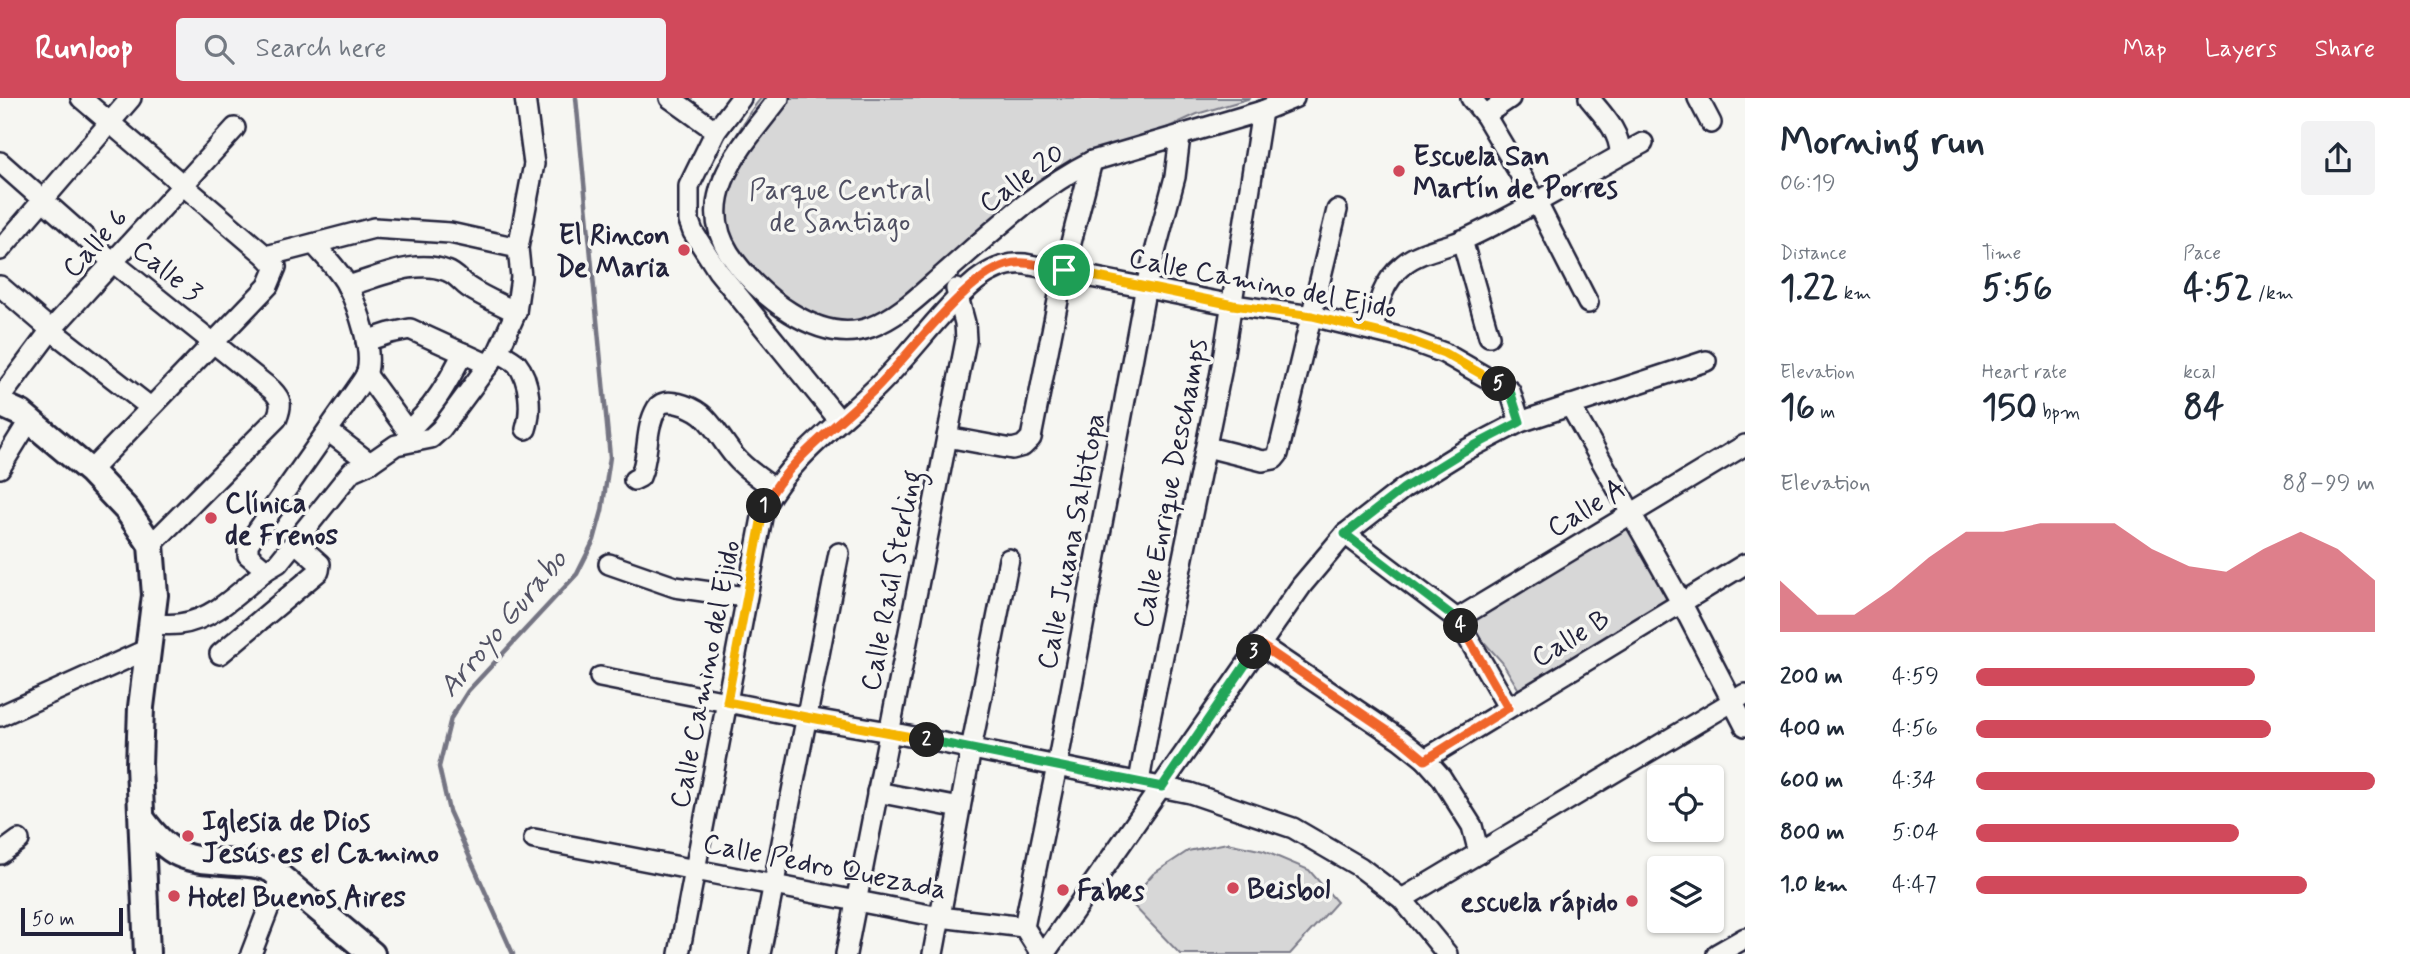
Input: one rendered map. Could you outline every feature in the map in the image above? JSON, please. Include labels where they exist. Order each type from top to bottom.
[{"type":"main road","points":[[0,404],[22,414],[90,471],[128,510],[151,545],[155,595],[141,707],[139,765],[147,954]]},
{"type":"main road","points":[[142,820],[156,838],[173,852],[187,858],[260,864],[281,876],[372,954]]},
{"type":"street","points":[[81,98],[276,267],[268,286],[90,471]]},
{"type":"street","points":[[0,250],[131,98]]},
{"type":"street","points":[[366,374],[411,436],[431,438],[441,429],[494,359],[516,312],[521,277],[518,248],[534,164],[525,98]]},
{"type":"street","points":[[670,98],[716,131]]},
{"type":"street","points":[[741,98],[716,131],[689,186],[688,210],[693,232],[718,271],[839,420]]},
{"type":"street","name":"Calle 20","points":[[779,98],[728,166],[720,192],[716,220],[720,235],[739,267],[751,281],[794,314],[826,328],[845,331],[870,328],[906,306],[1041,191],[1070,172],[1092,161],[1262,111],[1293,98]]},
{"type":"street","points":[[1471,98],[1485,115],[1536,201],[1588,303]]},
{"type":"street","points":[[1485,115],[1510,98]]},
{"type":"street","points":[[1589,98],[1606,118],[1618,139],[1620,155]]},
{"type":"street","points":[[1698,98],[1711,124]]},
{"type":"street","name":"Calle Enrique Deschamps","points":[[1139,782],[1207,447],[1233,305],[1262,111]]},
{"type":"street","name":"Calle 6","points":[[0,398],[51,330],[235,128]]},
{"type":"street","name":"Calle Juana Saltitopa","points":[[1024,927],[1057,766],[1146,286],[1175,177],[1180,136]]},
{"type":"street","points":[[1373,330],[1384,286],[1404,264],[1417,256],[1462,240],[1643,143]]},
{"type":"street","points":[[947,437],[1012,449],[1023,446],[1031,438],[1064,270],[1092,161]]},
{"type":"street","name":"Calle 3","points":[[0,163],[114,263],[281,399],[277,418],[151,545]]},
{"type":"street","points":[[1207,447],[1263,461],[1274,459],[1278,454],[1337,210]]},
{"type":"street","points":[[266,256],[374,228],[450,233],[518,248]]},
{"type":"street","points":[[1462,240],[1489,336]]},
{"type":"street","points":[[266,570],[248,555],[248,544],[366,374],[366,341],[358,312],[347,286],[314,244]]},
{"type":"street","name":"Calle Camino del Ejido","points":[[678,954],[764,507],[774,488],[839,420],[874,390],[977,281],[1005,265],[1025,264],[1233,305],[1312,316],[1373,330],[1444,353],[1484,374],[1510,391],[1520,422]]},
{"type":"street","points":[[347,286],[386,272],[422,268],[445,270],[457,276],[467,286],[516,312]]},
{"type":"street","name":"Calle Raúl Sterling","points":[[846,954],[966,340],[965,323],[951,268]]},
{"type":"street","points":[[0,286],[51,330],[150,407]]},
{"type":"street","points":[[366,341],[410,329],[463,353],[518,365],[525,379],[530,416],[526,429]]},
{"type":"street","points":[[0,716],[150,637],[202,618],[221,607],[278,563],[352,471],[370,463],[411,436],[418,422],[442,394],[463,353]]},
{"type":"street","points":[[1024,927],[1042,954],[1162,787],[1302,584],[1345,534],[1404,488],[1464,451],[1520,422],[1706,361]]},
{"type":"street","points":[[634,480],[640,477],[643,470],[648,429],[657,408],[664,402],[674,402],[703,415],[742,464],[774,488]]},
{"type":"street","points":[[1570,405],[1629,513],[1738,698],[1745,726]]},
{"type":"street","points":[[0,468],[29,421]]},
{"type":"street","points":[[328,431],[370,463]]},
{"type":"street","name":"Calle A","points":[[1457,619],[1745,445]]},
{"type":"street","points":[[1345,534],[1457,619],[1508,708]]},
{"type":"street","points":[[220,654],[319,571],[320,564],[295,542]]},
{"type":"street","points":[[760,954],[838,553]]},
{"type":"street","points":[[933,954],[1009,559]]},
{"type":"street","points":[[609,564],[675,587],[745,597]]},
{"type":"street","name":"Calle B","points":[[1425,760],[1745,564]]},
{"type":"street","points":[[1259,644],[1391,733],[1425,760],[1441,777],[1472,827],[1479,853]]},
{"type":"street","points":[[600,677],[1190,793],[1293,828],[1360,867],[1402,899],[1447,954]]},
{"type":"street","points":[[1402,899],[1738,698]]},
{"type":"street","points":[[877,792],[960,808]]},
{"type":"street","name":"Calle Pedro Quezada","points":[[534,839],[940,916],[1024,927]]},
{"type":"street","points":[[0,854],[19,840]]},
{"type":"street","points":[[251,954],[281,876]]},
{"type":"street","points":[[1717,954],[1745,938]]},
{"type":"green space","name":"Parque Central de Santiago","points":[[761,98],[1251,98],[1197,114],[1070,172],[870,328],[822,319],[764,292],[716,220],[718,204],[713,175]]},
{"type":"green space","points":[[1628,526],[1670,606],[1522,695],[1502,662],[1467,623]]},
{"type":"green space","name":"Beisbol","points":[[1227,843],[1264,851],[1309,870],[1337,902],[1290,954],[1180,954],[1129,901],[1153,874],[1188,851]]},
{"type":"waterway","name":"Arroyo Gurabo","points":[[513,954],[449,811],[439,767],[451,718],[468,691],[577,574],[594,540],[602,511],[610,457],[576,98]]},
{"type":"place","name":"Escuela San Martín de Porres","points":[[1399,171]]},
{"type":"place","name":"El Rincon De Maria","points":[[684,250]]},
{"type":"place","name":"Clínica de Frenos","points":[[211,518]]},
{"type":"place","name":"Iglesia de Dios Jesús es el Camino","points":[[188,836]]},
{"type":"place","name":"Beisbol","points":[[1233,888]]},
{"type":"place","name":"Fabes","points":[[1063,890]]},
{"type":"place","name":"Hotel Buenos Aires","points":[[174,896]]},
{"type":"place","name":"escuela rápido","points":[[1632,901]]},
{"type":"route","points":[[1016,263],[1064,270],[1233,305],[1312,316],[1403,338],[1444,353],[1510,391],[1520,422],[1464,451],[1404,488],[1345,534],[1457,619],[1508,708],[1425,760],[1401,740],[1259,644],[1162,787],[727,702],[764,507],[774,488],[839,420],[874,390],[977,281],[1005,265],[1016,263]]}]
